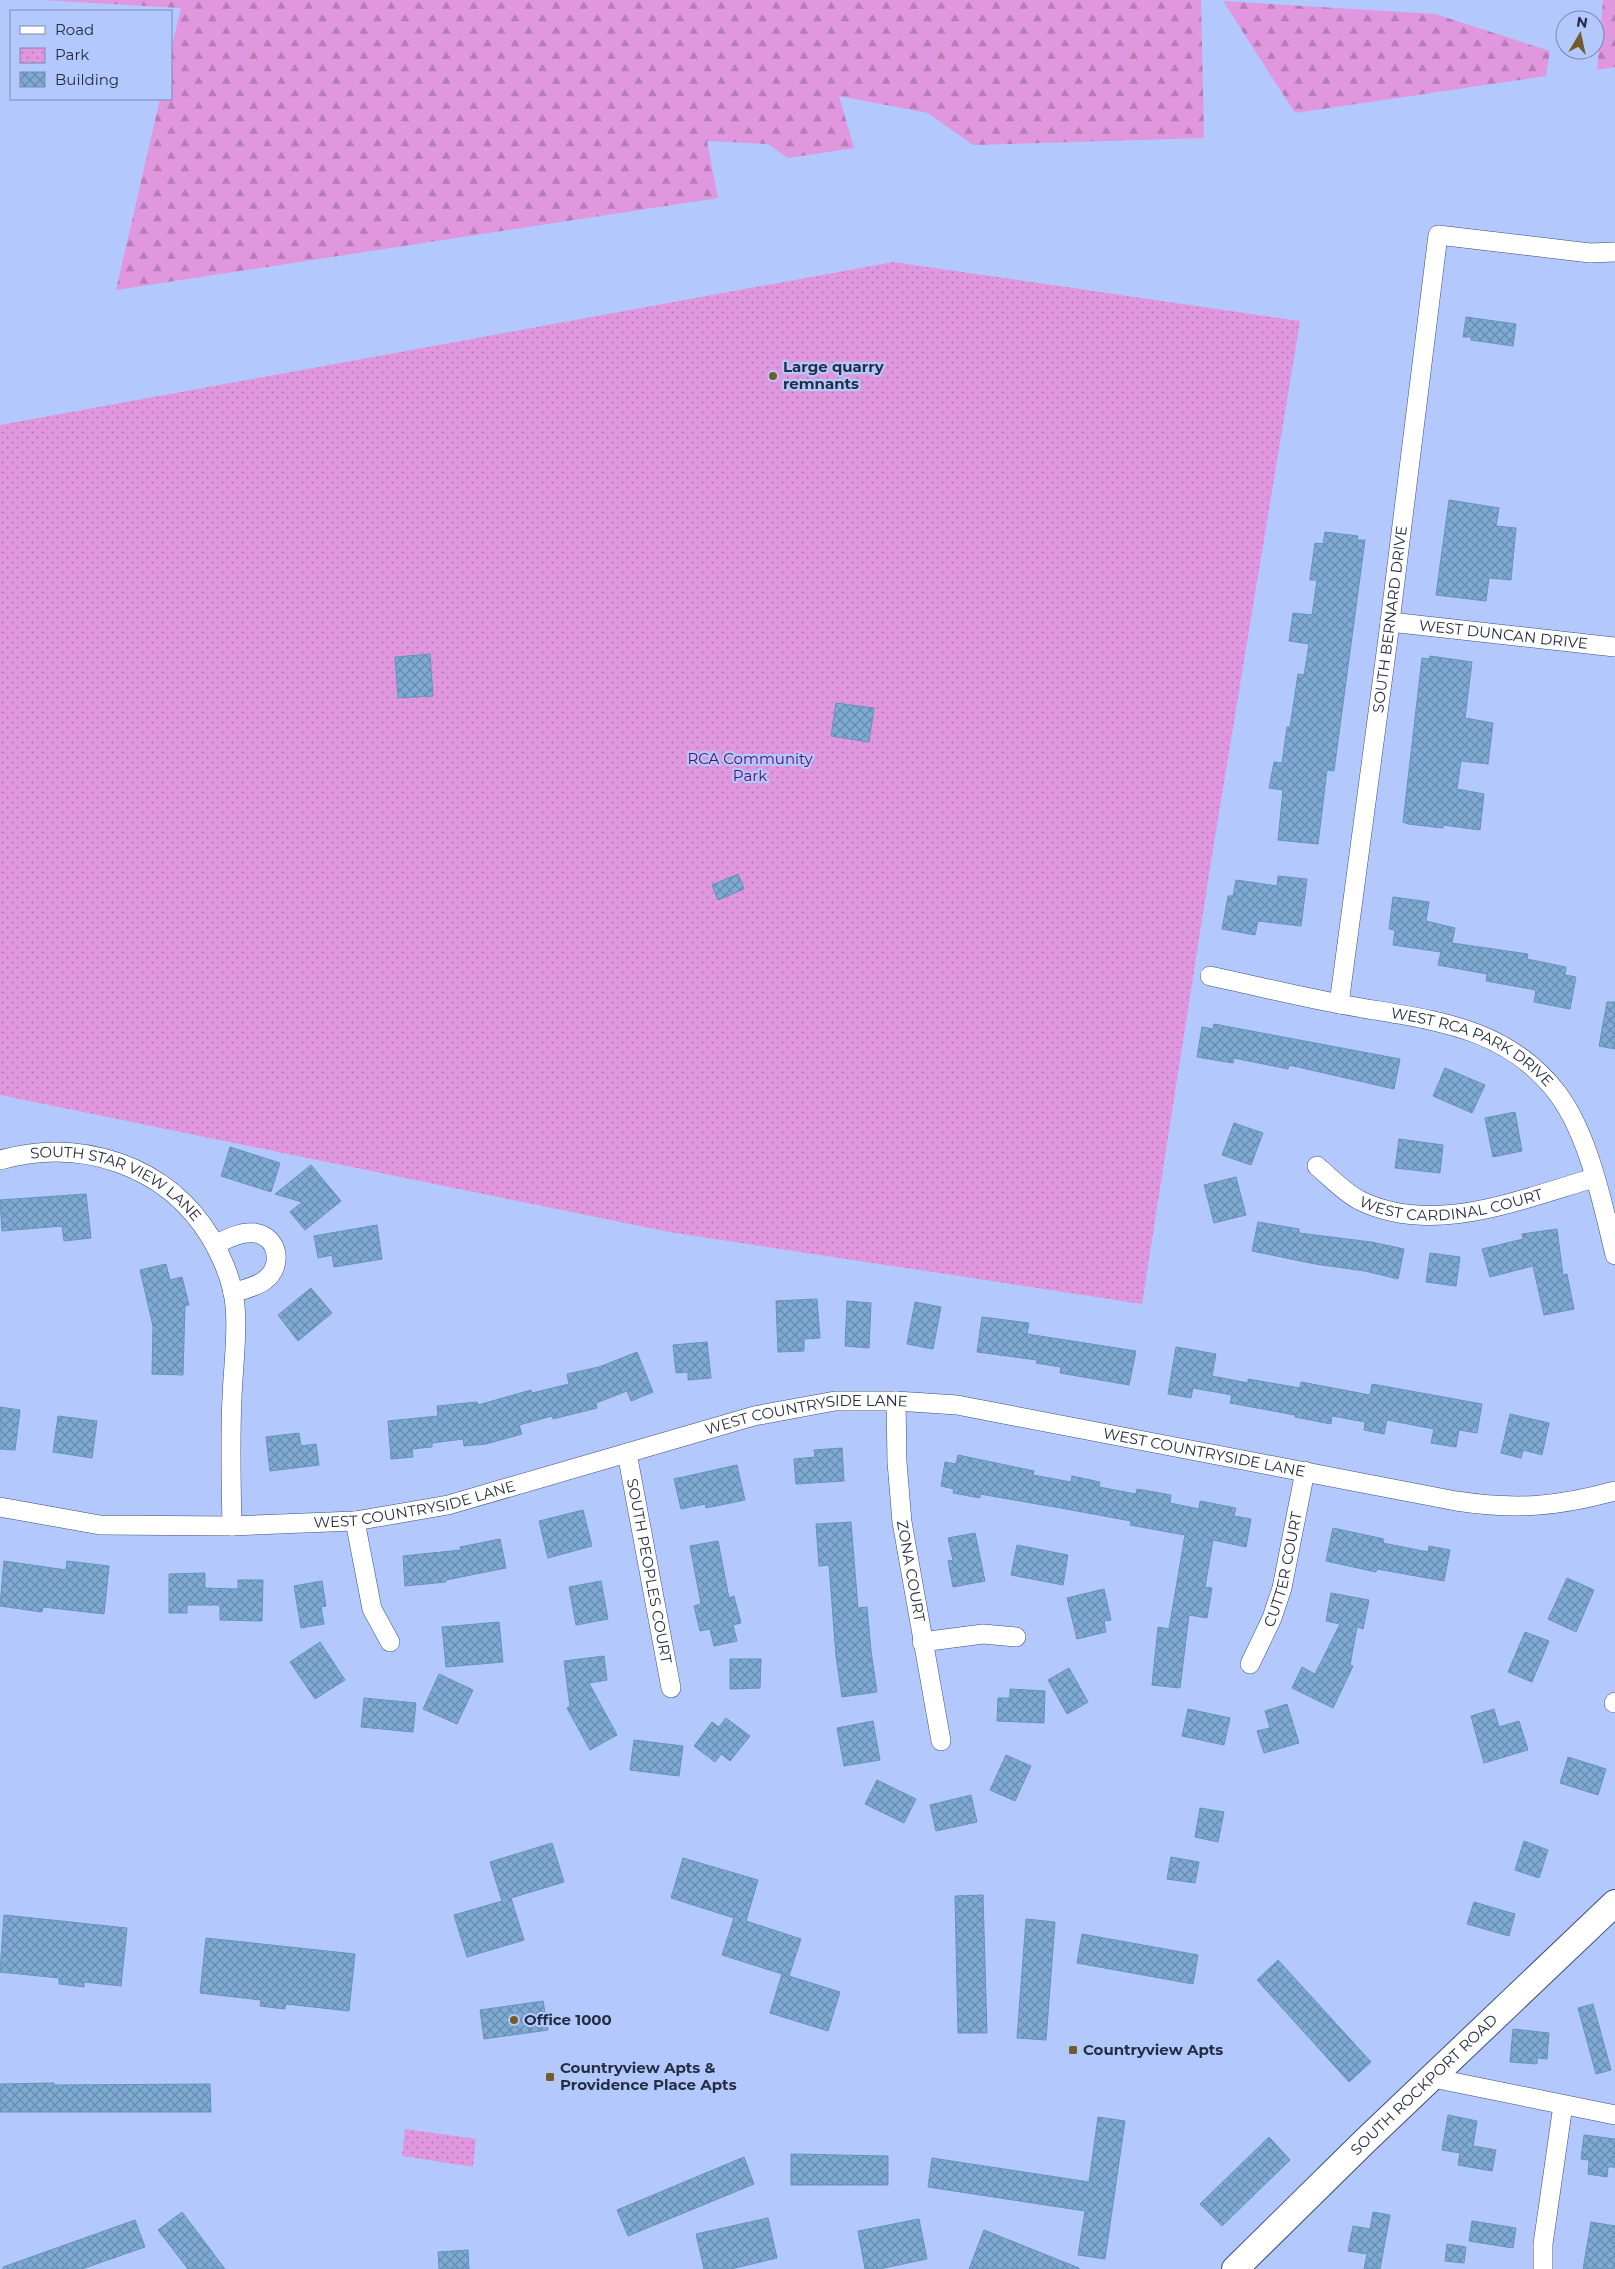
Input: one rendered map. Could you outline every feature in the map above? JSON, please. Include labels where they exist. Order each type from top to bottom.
[{"type":"street","name":"SOUTH BERNARD DRIVE","points":[[1339,1004],[1390,622],[1438,235],[1590,253],[1615,252]]},
{"type":"street","name":"WEST DUNCAN DRIVE","points":[[1390,622],[1615,648]]},
{"type":"street","name":"WEST RCA PARK DRIVE","points":[[1210,976],[1472,1030],[1513,1052],[1545,1078],[1571,1116],[1603,1188],[1615,1255]]},
{"type":"street","name":"SOUTH STAR VIEW LANE","points":[[0,1160],[39,1152],[58,1151],[93,1155],[125,1164],[153,1178],[180,1199],[203,1225],[223,1261],[236,1307],[230,1432],[232,1526]]},
{"type":"street","name":"WEST CARDINAL COURT","points":[[1317,1166],[1346,1190],[1365,1202],[1411,1216],[1451,1216],[1603,1188]]},
{"type":"street","name":"SOUTH STAR VIEW LANE","points":[[215,1245],[237,1235],[257,1233],[269,1239],[276,1249],[277,1261],[273,1272],[265,1280],[233,1293]]},
{"type":"street","name":"WEST COUNTRYSIDE LANE","points":[[0,1508],[100,1525],[232,1526],[355,1521],[448,1505],[754,1416],[835,1401],[896,1400],[956,1404],[1456,1502],[1523,1508],[1580,1501],[1615,1491]]},
{"type":"street","name":"ZONA COURT","points":[[896,1400],[902,1522],[941,1741]]},
{"type":"street","name":"SOUTH PEOPLES COURT","points":[[628,1453],[671,1688]]},
{"type":"street","name":"CUTTER COURT","points":[[1250,1664],[1272,1618],[1282,1588],[1305,1471]]},
{"type":"street","points":[[355,1521],[372,1609],[390,1642]]},
{"type":"street","points":[[922,1642],[984,1634],[1016,1637]]},
{"type":"street","name":"SOUTH ROCKPORT ROAD","points":[[1235,2269],[1365,2141],[1615,1903]]},
{"type":"street","points":[[1433,2078],[1615,2115]]},
{"type":"street","points":[[1543,2269],[1543,2244],[1563,2105]]},
{"type":"green space","points":[[42,0],[1201,0],[1204,138],[973,145],[928,113],[839,96],[854,148],[788,158],[768,144],[707,141],[718,198],[116,290],[160,100],[172,100],[172,46],[181,8]]},
{"type":"green space","points":[[1603,0],[1615,0],[1615,67],[1597,70],[1598,60],[1605,60],[1605,10],[1602,10]]},
{"type":"green space","points":[[1223,1],[1435,14],[1550,51],[1546,76],[1295,113]]},
{"type":"green space","name":"RCA Community Park","points":[[893,262],[1300,321],[1213,849],[1142,1304],[669,1232],[0,1095],[0,425]]},
{"type":"green space","points":[[405,2129],[476,2139],[473,2167],[402,2156]]},
{"type":"building","points":[[1466,317],[1516,324],[1513,346],[1471,340],[1471,337],[1463,337]]},
{"type":"building","points":[[1449,500],[1499,508],[1496,526],[1516,528],[1511,580],[1489,578],[1486,601],[1436,595]]},
{"type":"building","points":[[1325,532],[1358,536],[1357,540],[1365,540],[1334,771],[1327,770],[1318,844],[1278,840],[1283,790],[1269,788],[1274,762],[1282,763],[1287,727],[1290,727],[1298,674],[1304,675],[1309,644],[1289,641],[1293,613],[1312,615],[1317,580],[1310,580],[1310,578],[1315,543],[1323,544]]},
{"type":"building","points":[[430,654],[433,696],[398,698],[395,657]]},
{"type":"building","points":[[1430,656],[1472,662],[1465,718],[1493,723],[1488,764],[1461,761],[1457,789],[1484,794],[1480,830],[1443,825],[1443,828],[1403,822],[1422,658],[1430,659]]},
{"type":"building","points":[[836,703],[874,708],[869,742],[831,736]]},
{"type":"building","points":[[738,874],[744,889],[718,900],[712,885]]},
{"type":"building","points":[[1278,876],[1307,879],[1301,926],[1258,921],[1255,935],[1222,929],[1228,896],[1233,896],[1236,880],[1277,886]]},
{"type":"building","points":[[1393,897],[1429,902],[1426,921],[1455,928],[1452,943],[1528,954],[1527,959],[1566,967],[1565,975],[1576,977],[1570,1009],[1534,1002],[1536,990],[1486,981],[1487,974],[1438,965],[1441,952],[1393,945],[1395,930],[1389,929]]},
{"type":"building","points":[[1607,1002],[1615,1002],[1615,1049],[1599,1046]]},
{"type":"building","points":[[1214,1024],[1400,1059],[1394,1089],[1289,1065],[1288,1069],[1234,1058],[1233,1063],[1197,1057],[1202,1027],[1213,1029]]},
{"type":"building","points":[[1445,1068],[1485,1085],[1472,1113],[1433,1096]]},
{"type":"building","points":[[1515,1112],[1522,1151],[1493,1157],[1485,1118]]},
{"type":"building","points":[[1234,1123],[1263,1133],[1251,1165],[1222,1155]]},
{"type":"building","points":[[1399,1139],[1443,1145],[1440,1173],[1395,1168]]},
{"type":"building","points":[[230,1147],[280,1163],[271,1192],[221,1176]]},
{"type":"building","points":[[311,1165],[341,1201],[305,1230],[290,1212],[302,1202],[275,1194]]},
{"type":"building","points":[[1236,1177],[1246,1215],[1214,1223],[1204,1185]]},
{"type":"building","points":[[86,1194],[91,1238],[64,1241],[62,1226],[2,1231],[0,1200]]},
{"type":"building","points":[[1258,1222],[1299,1229],[1299,1233],[1371,1242],[1404,1249],[1398,1279],[1365,1271],[1315,1264],[1252,1251]]},
{"type":"building","points":[[377,1225],[382,1259],[334,1267],[332,1255],[318,1258],[314,1236]]},
{"type":"building","points":[[1557,1229],[1563,1275],[1567,1274],[1574,1309],[1544,1315],[1533,1266],[1490,1277],[1482,1249],[1523,1239],[1522,1234]]},
{"type":"building","points":[[1430,1253],[1460,1257],[1456,1286],[1426,1282]]},
{"type":"building","points":[[166,1264],[170,1280],[182,1277],[189,1305],[185,1306],[183,1375],[152,1374],[153,1326],[140,1270]]},
{"type":"building","points":[[311,1288],[332,1313],[298,1341],[278,1315]]},
{"type":"building","points":[[817,1299],[820,1338],[804,1339],[804,1351],[778,1352],[776,1301]]},
{"type":"building","points":[[847,1301],[871,1303],[869,1348],[845,1346]]},
{"type":"building","points":[[915,1302],[941,1307],[933,1349],[907,1344]]},
{"type":"building","points":[[982,1317],[1029,1323],[1027,1334],[1136,1351],[1129,1385],[1060,1373],[1061,1367],[1036,1363],[1037,1360],[977,1352]]},
{"type":"building","points":[[707,1342],[711,1378],[688,1380],[688,1372],[676,1373],[673,1345]]},
{"type":"building","points":[[1176,1347],[1216,1354],[1212,1376],[1248,1383],[1248,1379],[1300,1388],[1301,1382],[1370,1395],[1372,1384],[1482,1404],[1477,1433],[1459,1430],[1456,1447],[1431,1443],[1434,1429],[1387,1420],[1384,1434],[1364,1430],[1365,1422],[1332,1416],[1331,1424],[1230,1403],[1232,1395],[1193,1388],[1191,1398],[1168,1394]]},
{"type":"building","points":[[637,1352],[653,1392],[631,1401],[627,1391],[596,1403],[597,1408],[553,1419],[552,1416],[519,1425],[522,1434],[486,1444],[464,1446],[463,1439],[432,1443],[432,1447],[412,1449],[413,1457],[391,1459],[388,1421],[438,1416],[437,1406],[477,1402],[478,1405],[531,1390],[532,1393],[569,1384],[567,1374],[599,1367]]},
{"type":"building","points":[[0,1407],[20,1410],[15,1450],[0,1449]]},
{"type":"building","points":[[1510,1414],[1549,1423],[1542,1455],[1523,1450],[1521,1458],[1501,1453]]},
{"type":"building","points":[[58,1416],[97,1421],[92,1458],[53,1452]]},
{"type":"building","points":[[299,1433],[301,1446],[316,1444],[319,1465],[270,1471],[266,1437]]},
{"type":"building","points":[[842,1448],[844,1481],[796,1484],[794,1459],[815,1457],[814,1450]]},
{"type":"building","points":[[958,1455],[1034,1471],[1033,1475],[1071,1482],[1072,1476],[1100,1482],[1099,1487],[1136,1494],[1137,1489],[1171,1495],[1170,1503],[1199,1509],[1200,1501],[1236,1508],[1234,1516],[1251,1519],[1246,1547],[1213,1540],[1205,1587],[1212,1588],[1207,1618],[1189,1615],[1180,1688],[1152,1685],[1158,1627],[1169,1629],[1185,1535],[1130,1525],[1131,1521],[1066,1509],[980,1494],[980,1498],[953,1493],[954,1489],[941,1486],[945,1462],[956,1464]]},
{"type":"building","points":[[737,1465],[745,1500],[706,1508],[705,1504],[681,1509],[674,1479]]},
{"type":"building","points":[[583,1510],[592,1546],[548,1558],[539,1521]]},
{"type":"building","points":[[851,1522],[858,1608],[867,1607],[877,1692],[842,1697],[836,1656],[829,1565],[819,1566],[816,1524]]},
{"type":"building","points":[[1333,1528],[1384,1539],[1383,1543],[1428,1552],[1429,1546],[1450,1550],[1444,1581],[1377,1569],[1376,1572],[1326,1561]]},
{"type":"building","points":[[975,1533],[985,1581],[953,1587],[948,1561],[953,1560],[948,1538]]},
{"type":"building","points":[[500,1539],[506,1568],[446,1580],[446,1582],[405,1586],[403,1556],[461,1550],[460,1547]]},
{"type":"building","points":[[718,1541],[729,1598],[734,1596],[741,1623],[733,1625],[737,1641],[714,1646],[710,1629],[700,1631],[694,1606],[701,1604],[690,1546]]},
{"type":"building","points":[[1017,1545],[1068,1555],[1063,1585],[1011,1575]]},
{"type":"building","points":[[4,1561],[66,1570],[67,1561],[109,1566],[104,1614],[43,1607],[42,1612],[0,1606]]},
{"type":"building","points":[[205,1573],[205,1588],[238,1589],[238,1580],[263,1580],[262,1621],[220,1620],[220,1605],[187,1605],[187,1613],[169,1613],[169,1574]]},
{"type":"building","points":[[1567,1578],[1594,1590],[1576,1632],[1548,1619]]},
{"type":"building","points":[[322,1581],[326,1606],[321,1607],[324,1624],[301,1628],[294,1586]]},
{"type":"building","points":[[601,1581],[608,1619],[576,1625],[569,1587]]},
{"type":"building","points":[[1104,1589],[1111,1620],[1104,1621],[1106,1632],[1077,1639],[1067,1598]]},
{"type":"building","points":[[1331,1593],[1369,1600],[1363,1629],[1357,1627],[1350,1665],[1353,1666],[1333,1708],[1292,1688],[1302,1667],[1315,1674],[1340,1624],[1326,1621]]},
{"type":"building","points":[[499,1622],[503,1662],[446,1667],[442,1627]]},
{"type":"building","points":[[1525,1632],[1549,1641],[1532,1682],[1508,1672]]},
{"type":"building","points":[[320,1642],[345,1680],[315,1699],[290,1662]]},
{"type":"building","points":[[604,1656],[607,1680],[589,1683],[617,1735],[590,1750],[567,1708],[570,1706],[564,1661]]},
{"type":"building","points":[[730,1659],[761,1659],[760,1688],[730,1689]]},
{"type":"building","points":[[1069,1668],[1088,1702],[1067,1714],[1048,1680]]},
{"type":"building","points":[[439,1674],[473,1690],[457,1724],[423,1709]]},
{"type":"building","points":[[1010,1689],[1045,1691],[1044,1723],[997,1721],[998,1698],[1010,1698]]},
{"type":"building","points":[[364,1698],[416,1703],[413,1732],[361,1727]]},
{"type":"building","points":[[1287,1704],[1299,1743],[1264,1753],[1257,1731],[1270,1728],[1265,1711]]},
{"type":"building","points":[[1188,1709],[1230,1718],[1224,1745],[1182,1736]]},
{"type":"building","points":[[1494,1709],[1499,1727],[1519,1721],[1528,1750],[1484,1763],[1471,1716]]},
{"type":"building","points":[[726,1718],[750,1736],[730,1761],[721,1754],[715,1762],[694,1746],[712,1722],[719,1727]]},
{"type":"building","points":[[873,1721],[880,1760],[844,1766],[837,1728]]},
{"type":"building","points":[[634,1740],[683,1746],[679,1776],[630,1770]]},
{"type":"building","points":[[1006,1755],[1031,1766],[1015,1801],[990,1790]]},
{"type":"building","points":[[1568,1757],[1606,1769],[1598,1795],[1560,1783]]},
{"type":"building","points":[[877,1780],[916,1799],[904,1823],[865,1804]]},
{"type":"building","points":[[971,1795],[977,1822],[936,1831],[930,1805]]},
{"type":"building","points":[[1200,1808],[1224,1812],[1218,1842],[1195,1837]]},
{"type":"building","points":[[1524,1841],[1548,1850],[1539,1878],[1515,1870]]},
{"type":"building","points":[[552,1843],[564,1882],[511,1898],[524,1940],[467,1957],[454,1915],[502,1901],[490,1862]]},
{"type":"building","points":[[1171,1857],[1199,1862],[1195,1883],[1167,1879]]},
{"type":"building","points":[[683,1858],[758,1880],[746,1921],[801,1939],[789,1976],[840,1992],[828,2031],[770,2013],[782,1974],[722,1955],[734,1918],[671,1898]]},
{"type":"building","points":[[983,1895],[987,2033],[958,2033],[955,1896]]},
{"type":"building","points":[[1474,1902],[1515,1914],[1509,1936],[1467,1924]]},
{"type":"building","points":[[4,1915],[127,1928],[121,1986],[84,1982],[84,1987],[59,1984],[59,1978],[0,1972]]},
{"type":"building","points":[[1026,1919],[1055,1922],[1046,2040],[1017,2038]]},
{"type":"building","points":[[1082,1934],[1198,1955],[1193,1984],[1077,1963]]},
{"type":"building","points":[[206,1938],[355,1954],[349,2011],[286,2004],[285,2009],[260,2006],[261,2000],[200,1993]]},
{"type":"building","points":[[1278,1960],[1371,2062],[1349,2082],[1257,1980]]},
{"type":"building","name":"Office 1000","points":[[543,2001],[548,2030],[484,2039],[480,2010]]},
{"type":"building","points":[[1593,2004],[1611,2070],[1596,2074],[1578,2008]]},
{"type":"building","points":[[1513,2029],[1549,2033],[1547,2059],[1537,2058],[1537,2064],[1510,2062]]},
{"type":"building","points":[[54,2083],[54,2085],[210,2084],[211,2112],[0,2112],[0,2084]]},
{"type":"building","points":[[1448,2115],[1477,2121],[1473,2146],[1496,2150],[1492,2171],[1458,2165],[1460,2153],[1442,2150]]},
{"type":"building","points":[[1098,2117],[1125,2121],[1105,2259],[1078,2255],[1085,2211],[928,2187],[932,2158],[1089,2182]]},
{"type":"building","points":[[1584,2135],[1615,2139],[1615,2167],[1608,2167],[1607,2177],[1588,2174],[1589,2160],[1581,2159]]},
{"type":"building","points":[[1269,2137],[1290,2160],[1222,2226],[1200,2204]]},
{"type":"building","points":[[791,2154],[888,2156],[888,2185],[791,2185]]},
{"type":"building","points":[[744,2157],[754,2184],[628,2236],[617,2210]]},
{"type":"building","points":[[182,2212],[225,2269],[188,2269],[158,2230]]},
{"type":"building","points":[[1373,2212],[1390,2215],[1380,2269],[1364,2269],[1367,2254],[1348,2251],[1353,2226],[1370,2229]]},
{"type":"building","points":[[768,2218],[777,2258],[731,2269],[704,2269],[696,2234]]},
{"type":"building","points":[[919,2219],[927,2259],[879,2269],[865,2269],[858,2231]]},
{"type":"building","points":[[135,2220],[145,2247],[82,2269],[3,2269],[3,2267]]},
{"type":"building","points":[[1472,2221],[1516,2228],[1513,2248],[1469,2241]]},
{"type":"building","points":[[1591,2222],[1615,2226],[1615,2269],[1583,2269]]},
{"type":"building","points":[[984,2230],[1079,2268],[1079,2269],[969,2269]]},
{"type":"building","points":[[1447,2244],[1466,2247],[1464,2263],[1445,2261]]},
{"type":"building","points":[[468,2250],[469,2269],[439,2269],[438,2252]]},
{"type":"place","name":"Large quarry remnants","points":[[773,376]]},
{"type":"place","name":"Office 1000","points":[[514,2020]]},
{"type":"place","name":"Countryview Apts","points":[[1073,2050]]},
{"type":"place","name":"Countryview Apts & Providence Place Apts","points":[[550,2077]]}]
